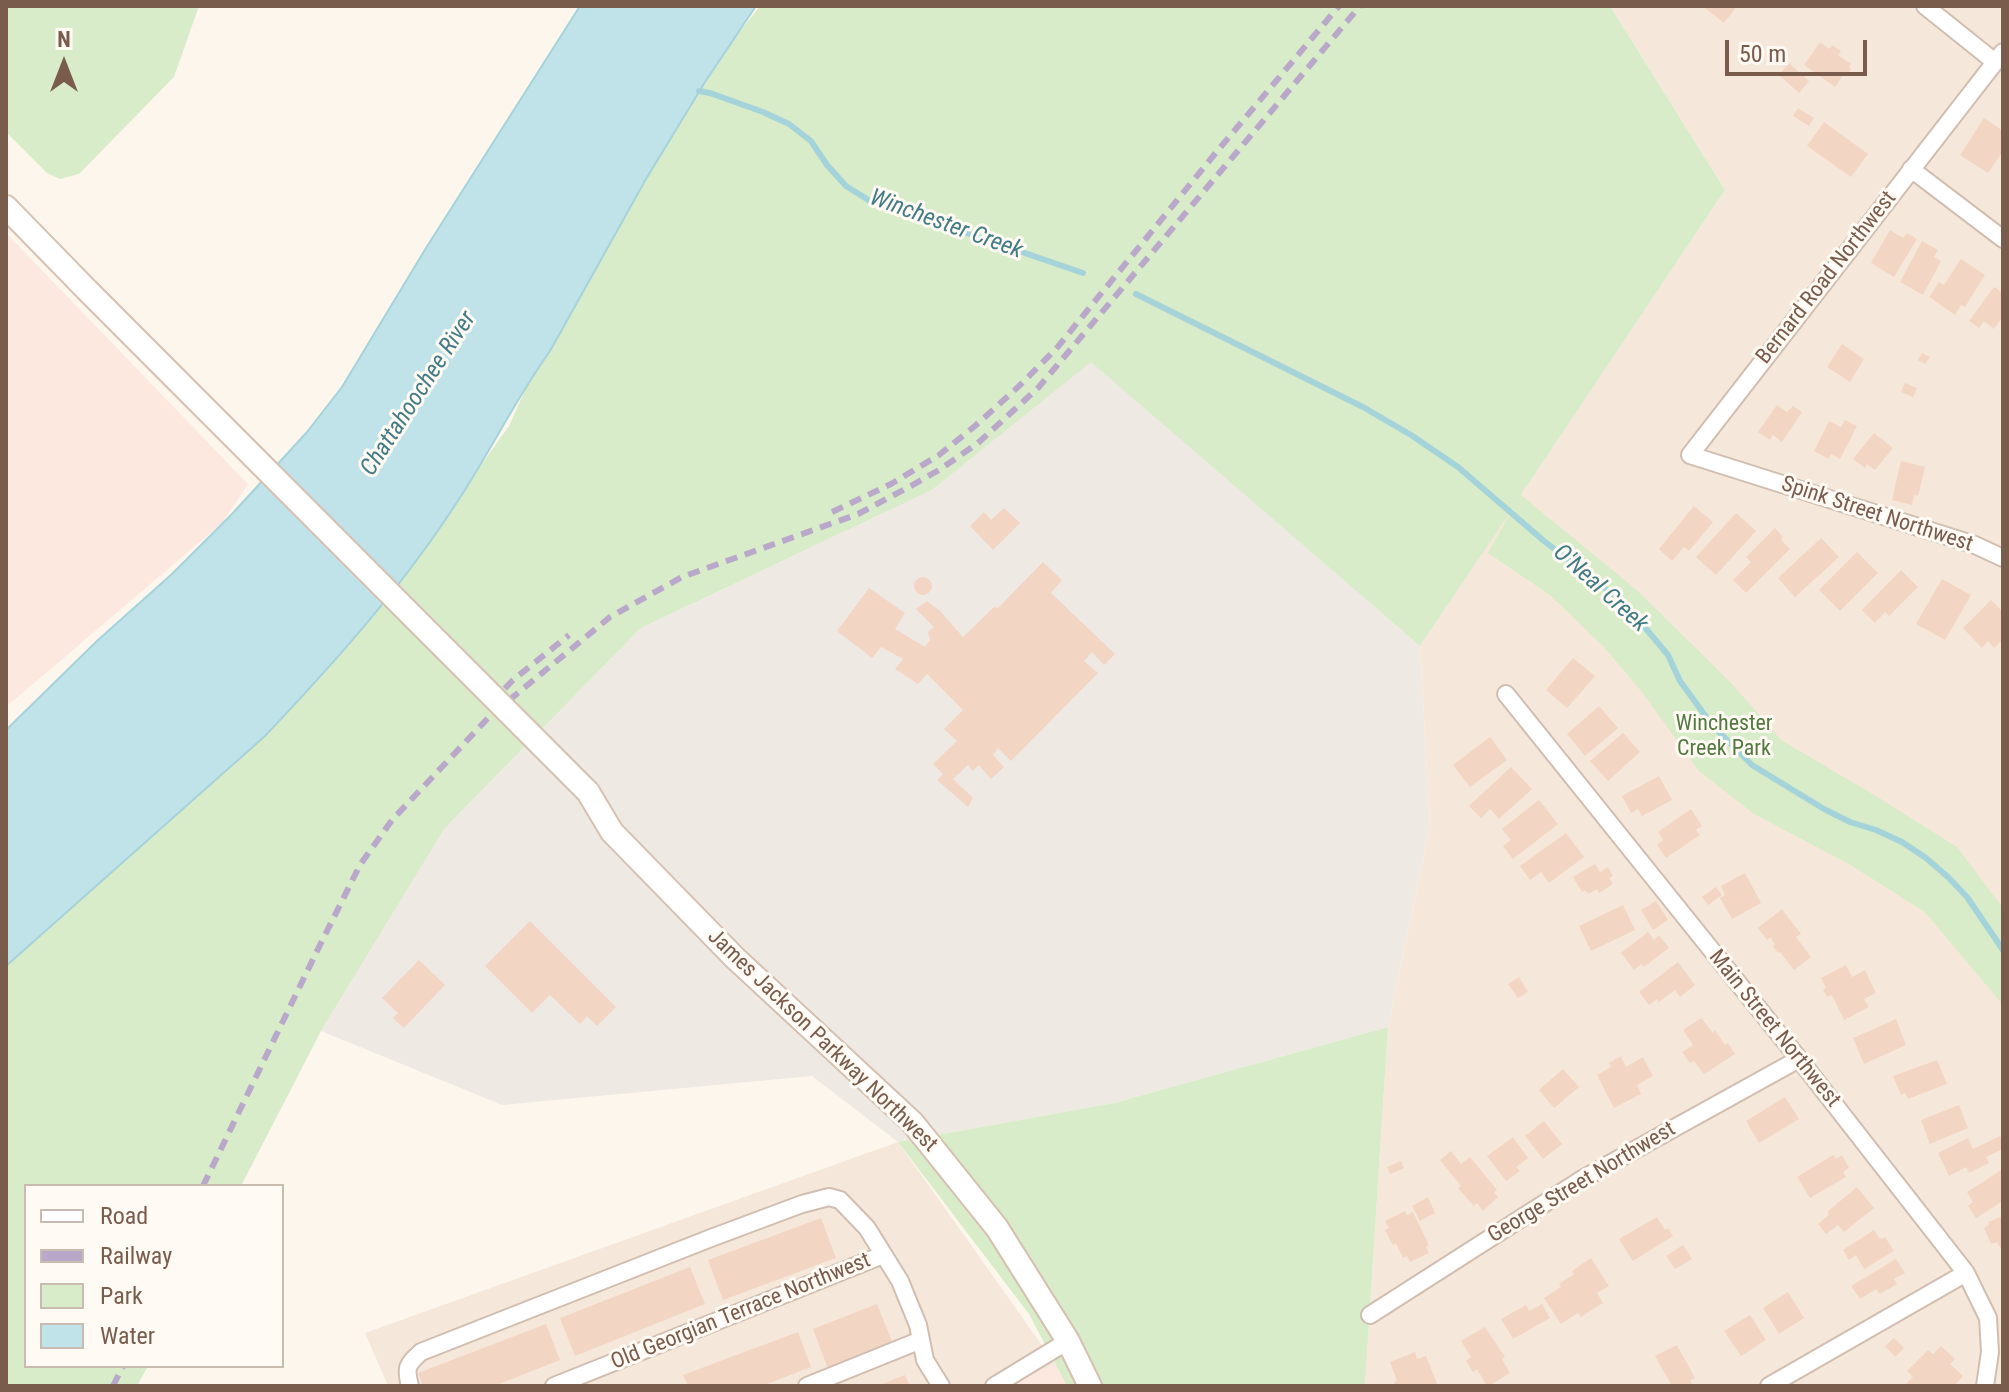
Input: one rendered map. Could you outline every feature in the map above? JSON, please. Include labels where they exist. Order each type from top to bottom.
[{"type":"main road","name":"James Jackson Parkway Northwest","points":[[6,207],[588,792],[612,832],[735,958],[912,1122],[997,1228],[1068,1341],[1090,1386]]},
{"type":"street","points":[[1925,6],[1999,57]]},
{"type":"street","name":"Bernard Road Northwest","points":[[1750,474],[1690,455],[1999,57]]},
{"type":"street","points":[[1911,169],[2003,239]]},
{"type":"street","name":"Spink Street Northwest","points":[[1750,474],[1975,545],[2003,558]]},
{"type":"street","name":"Main Street Northwest","points":[[1506,694],[1966,1273],[1988,1318],[1990,1352],[1985,1386]]},
{"type":"street","name":"George Street Northwest","points":[[1370,1315],[1584,1178],[1799,1059]]},
{"type":"street","points":[[410,1386],[407,1368],[409,1362],[421,1352],[711,1238],[829,1197],[840,1200],[867,1228],[900,1281],[918,1325],[925,1360],[941,1386]]},
{"type":"street","name":"Old Georgian Terrace Northwest","points":[[554,1386],[883,1255]]},
{"type":"street","points":[[1769,1386],[1966,1273]]},
{"type":"street","points":[[807,1386],[921,1340]]},
{"type":"street","points":[[994,1386],[1068,1341]]},
{"type":"shaded area","points":[[1610,6],[2003,6],[2003,1386],[1365,1386],[1388,1027],[1430,826],[1420,646],[1725,190]]},
{"type":"shaded area","points":[[6,233],[248,484],[222,523],[6,707]]},
{"type":"shaded area","points":[[1091,361],[1420,646],[1430,826],[1388,1027],[1114,1103],[898,1142],[812,1076],[502,1105],[321,1031],[445,828],[641,628],[932,490]]},
{"type":"shaded area","points":[[898,1142],[1056,1365],[1000,1386],[388,1386],[365,1333]]},
{"type":"shaded area","points":[[1056,1365],[1067,1386],[1000,1386]]},
{"type":"green space","points":[[6,6],[199,6],[174,77],[79,174],[60,179],[47,173],[6,132]]},
{"type":"green space","name":"Winchester Creek Park","points":[[760,6],[1610,6],[1725,190],[1521,495],[1638,591],[1733,685],[1781,740],[1957,847],[2003,908],[2003,1005],[1925,912],[1849,864],[1754,814],[1699,771],[1642,692],[1604,647],[1550,595],[1488,553],[1513,508],[1420,646],[1091,362],[932,490],[641,628],[445,828],[321,1031],[242,1184],[24,1184],[24,1368],[147,1368],[137,1386],[6,1386],[6,935],[372,617],[509,426],[613,193]]},
{"type":"green space","points":[[1388,1027],[1365,1386],[1067,1386],[1029,1314],[898,1142],[1114,1103]]},
{"type":"water","name":"Chattahoochee River","points":[[580,6],[756,6],[646,179],[550,351],[472,478],[393,591],[265,736],[6,966],[6,730],[98,640],[172,574],[307,432],[342,387]]},
{"type":"building","points":[[1706,6],[1737,6],[1724,23]]},
{"type":"building","points":[[1820,42],[1829,49],[1832,45],[1841,51],[1838,55],[1851,64],[1851,69],[1835,87],[1804,65]]},
{"type":"building","points":[[1789,63],[1809,81],[1799,93],[1779,75]]},
{"type":"building","points":[[1798,108],[1814,118],[1809,126],[1793,116]]},
{"type":"building","points":[[1984,118],[2003,131],[2003,151],[1988,173],[1960,155]]},
{"type":"building","points":[[1824,122],[1868,154],[1851,177],[1807,146]]},
{"type":"building","points":[[1890,230],[1903,238],[1907,233],[1917,239],[1894,277],[1871,263]]},
{"type":"building","points":[[1922,241],[1938,250],[1934,257],[1941,261],[1923,295],[1900,282]]},
{"type":"building","points":[[1961,259],[1985,275],[1965,307],[1961,305],[1955,315],[1929,297],[1939,282],[1944,285]]},
{"type":"building","points":[[1994,287],[2003,293],[2003,316],[1994,329],[1984,321],[1979,328],[1969,321]]},
{"type":"building","points":[[1842,344],[1864,359],[1850,382],[1827,367]]},
{"type":"building","points":[[1922,353],[1930,357],[1925,364],[1918,360]]},
{"type":"building","points":[[1905,383],[1917,388],[1913,397],[1901,392]]},
{"type":"building","points":[[1777,405],[1787,412],[1793,406],[1802,412],[1782,442],[1773,435],[1770,440],[1758,432]]},
{"type":"building","points":[[1845,420],[1857,426],[1840,459],[1831,454],[1829,459],[1814,451],[1829,421],[1841,427]]},
{"type":"building","points":[[1874,433],[1893,448],[1875,470],[1867,464],[1865,468],[1853,459]]},
{"type":"building","points":[[1901,461],[1925,467],[1918,496],[1914,495],[1912,505],[1892,500]]},
{"type":"building","points":[[1694,506],[1713,522],[1689,551],[1684,547],[1672,561],[1659,549]]},
{"type":"building","points":[[1004,508],[1020,523],[993,550],[970,526],[984,512],[991,520]]},
{"type":"building","points":[[1736,513],[1756,531],[1716,575],[1696,557]]},
{"type":"building","points":[[1775,528],[1790,549],[1746,593],[1733,580],[1751,562],[1746,557]]},
{"type":"building","points":[[1821,538],[1839,557],[1795,597],[1778,578]]},
{"type":"building","points":[[1857,552],[1878,573],[1840,611],[1819,590]]},
{"type":"building","points":[[1043,562],[1062,580],[1051,593],[1115,654],[1104,665],[1092,652],[1084,661],[1098,673],[1011,761],[998,748],[993,755],[1004,767],[991,779],[979,765],[972,771],[968,765],[953,779],[973,798],[968,807],[937,780],[943,774],[933,764],[957,741],[944,729],[963,710],[927,674],[918,684],[895,669],[903,659],[881,647],[872,658],[837,631],[869,588],[905,613],[895,629],[925,647],[930,640],[928,632],[934,627],[916,609],[927,601],[963,637],[994,607],[998,608]]},
{"type":"building","points":[[1901,570],[1918,587],[1889,616],[1885,612],[1875,623],[1862,610]]},
{"type":"building","points":[[923,577],[932,586],[923,595],[914,586]]},
{"type":"building","points":[[1942,579],[1971,595],[1945,640],[1916,624]]},
{"type":"building","points":[[1991,600],[2003,612],[2003,639],[1994,648],[1988,641],[1982,648],[1963,628]]},
{"type":"building","points":[[1573,658],[1595,676],[1567,708],[1546,690]]},
{"type":"building","points":[[1599,706],[1618,728],[1585,756],[1567,734]]},
{"type":"building","points":[[1623,733],[1640,752],[1608,781],[1590,761]]},
{"type":"building","points":[[1490,737],[1507,760],[1470,787],[1453,765]]},
{"type":"building","points":[[1511,767],[1532,789],[1499,819],[1490,809],[1481,818],[1469,806]]},
{"type":"building","points":[[1659,776],[1672,800],[1642,816],[1638,809],[1631,813],[1622,796]]},
{"type":"building","points":[[1539,800],[1558,824],[1513,859],[1503,846],[1511,840],[1502,829]]},
{"type":"building","points":[[1691,809],[1702,826],[1696,830],[1700,835],[1666,858],[1657,845],[1663,840],[1658,832]]},
{"type":"building","points":[[1566,833],[1584,857],[1549,883],[1541,872],[1530,880],[1520,866]]},
{"type":"building","points":[[1595,864],[1600,872],[1608,867],[1613,884],[1599,893],[1597,889],[1588,894],[1585,890],[1582,892],[1573,877]]},
{"type":"building","points":[[1745,873],[1761,903],[1732,919],[1720,898],[1725,895],[1721,886]]},
{"type":"building","points":[[1716,887],[1722,895],[1708,905],[1702,897]]},
{"type":"building","points":[[1656,901],[1668,920],[1653,930],[1641,910]]},
{"type":"building","points":[[1623,905],[1635,930],[1591,951],[1579,926]]},
{"type":"building","points":[[1782,909],[1801,934],[1796,937],[1811,957],[1794,970],[1778,953],[1770,937],[1767,940],[1758,928]]},
{"type":"building","points":[[530,921],[616,1007],[597,1026],[587,1016],[580,1024],[550,995],[532,1013],[485,966]]},
{"type":"building","points":[[1648,932],[1654,940],[1659,935],[1669,948],[1644,967],[1641,964],[1634,970],[1621,953]]},
{"type":"building","points":[[419,960],[445,985],[404,1028],[393,1018],[398,1013],[382,998]]},
{"type":"building","points":[[1678,962],[1695,985],[1680,997],[1675,990],[1649,1005],[1639,992]]},
{"type":"building","points":[[1846,965],[1852,977],[1865,970],[1876,993],[1864,999],[1869,1007],[1844,1020],[1832,995],[1827,997],[1823,990],[1826,988],[1821,978]]},
{"type":"building","points":[[1519,977],[1528,992],[1518,998],[1508,984]]},
{"type":"building","points":[[1701,1018],[1713,1033],[1715,1030],[1725,1045],[1728,1043],[1735,1054],[1704,1074],[1682,1052],[1693,1045],[1683,1030]]},
{"type":"building","points":[[1896,1019],[1906,1045],[1864,1064],[1853,1038]]},
{"type":"building","points":[[1621,1056],[1626,1067],[1643,1057],[1653,1076],[1637,1085],[1641,1094],[1614,1108],[1597,1075],[1611,1067],[1609,1063]]},
{"type":"building","points":[[1937,1060],[1947,1084],[1908,1099],[1905,1093],[1901,1095],[1893,1076]]},
{"type":"building","points":[[1563,1069],[1579,1087],[1554,1108],[1539,1090]]},
{"type":"building","points":[[1785,1097],[1799,1119],[1759,1143],[1746,1121]]},
{"type":"building","points":[[1959,1105],[1968,1128],[1930,1144],[1921,1120]]},
{"type":"building","points":[[1544,1121],[1562,1144],[1543,1159],[1525,1136]]},
{"type":"building","points":[[2000,1136],[2003,1149],[1986,1157],[1989,1163],[1969,1173],[1966,1167],[1949,1176],[1938,1153],[1968,1138],[1973,1149]]},
{"type":"building","points":[[1513,1137],[1528,1158],[1516,1167],[1520,1171],[1506,1181],[1487,1156]]},
{"type":"building","points":[[1451,1151],[1461,1164],[1470,1157],[1497,1190],[1494,1192],[1498,1197],[1483,1211],[1477,1203],[1474,1206],[1458,1188],[1461,1186],[1440,1160]]},
{"type":"building","points":[[1833,1155],[1836,1159],[1842,1155],[1849,1168],[1843,1172],[1846,1177],[1810,1198],[1797,1177]]},
{"type":"building","points":[[1401,1161],[1404,1168],[1390,1174],[1387,1167]]},
{"type":"building","points":[[2003,1169],[2003,1201],[1976,1218],[1968,1206],[1973,1202],[1967,1192]]},
{"type":"building","points":[[1857,1187],[1874,1208],[1844,1232],[1838,1225],[1826,1234],[1818,1224],[1829,1215],[1827,1212]]},
{"type":"building","points":[[1428,1197],[1435,1213],[1420,1221],[1412,1206]]},
{"type":"building","points":[[1405,1211],[1407,1215],[1413,1212],[1429,1245],[1426,1247],[1429,1253],[1410,1262],[1407,1256],[1403,1258],[1385,1230],[1389,1228],[1385,1221]]},
{"type":"building","points":[[2003,1216],[2003,1252],[1997,1242],[1991,1244],[1984,1228],[1989,1225],[1988,1222]]},
{"type":"building","points":[[1657,1217],[1673,1236],[1633,1261],[1619,1239]]},
{"type":"building","points":[[821,1218],[836,1258],[723,1300],[708,1260]]},
{"type":"building","points":[[1874,1230],[1880,1239],[1885,1237],[1894,1251],[1864,1269],[1856,1255],[1849,1260],[1843,1250]]},
{"type":"building","points":[[1683,1245],[1692,1259],[1675,1269],[1666,1256]]},
{"type":"building","points":[[1591,1258],[1609,1286],[1597,1293],[1603,1303],[1581,1317],[1578,1313],[1561,1324],[1544,1298],[1561,1287],[1559,1284],[1574,1274],[1572,1271]]},
{"type":"building","points":[[1896,1259],[1905,1273],[1894,1279],[1897,1284],[1880,1294],[1876,1289],[1860,1299],[1851,1286]]},
{"type":"building","points":[[690,1267],[705,1304],[575,1356],[560,1318]]},
{"type":"building","points":[[1788,1292],[1804,1318],[1779,1334],[1763,1308]]},
{"type":"building","points":[[877,1304],[893,1344],[828,1369],[813,1329]]},
{"type":"building","points":[[1542,1304],[1550,1318],[1513,1339],[1501,1319],[1526,1305],[1529,1311]]},
{"type":"building","points":[[1750,1315],[1766,1340],[1741,1356],[1724,1331]]},
{"type":"building","points":[[546,1324],[560,1360],[494,1386],[423,1386],[418,1373]]},
{"type":"building","points":[[1485,1327],[1505,1357],[1502,1359],[1510,1373],[1489,1386],[1477,1369],[1473,1372],[1466,1361],[1471,1357],[1461,1341]]},
{"type":"building","points":[[798,1332],[811,1367],[762,1386],[688,1386],[683,1375]]},
{"type":"building","points":[[1894,1338],[1904,1348],[1895,1357],[1885,1346]]},
{"type":"building","points":[[1677,1345],[1695,1378],[1690,1380],[1693,1386],[1672,1386],[1655,1356]]},
{"type":"building","points":[[1941,1346],[1955,1359],[1950,1364],[1963,1376],[1954,1386],[1904,1386],[1913,1377],[1907,1371],[1928,1350],[1933,1354]]},
{"type":"building","points":[[1415,1352],[1417,1359],[1426,1356],[1438,1386],[1395,1386],[1394,1382],[1397,1381],[1390,1362]]},
{"type":"building","points":[[905,1375],[910,1386],[877,1386]]},
{"type":"waterway","name":"Winchester Creek","points":[[699,91],[789,124],[811,141],[846,186],[870,201],[1083,273]]},
{"type":"waterway","name":"O'Neal Creek","points":[[1136,294],[1363,407],[1458,467],[1632,612],[1668,655],[1680,681],[1712,725],[1752,765],[1824,809],[1902,842],[1926,858],[1967,897],[2003,950]]},
{"type":"railway","points":[[832,512],[891,484],[939,455],[1017,388],[1056,349],[1339,6]]},
{"type":"railway","points":[[204,1184],[360,865],[392,820],[490,716],[610,617],[682,577],[858,514],[939,470],[978,443],[1038,388],[1360,6]]},
{"type":"railway","points":[[491,703],[513,680],[569,635]]},
{"type":"railway","points":[[113,1386],[122,1368]]}]
